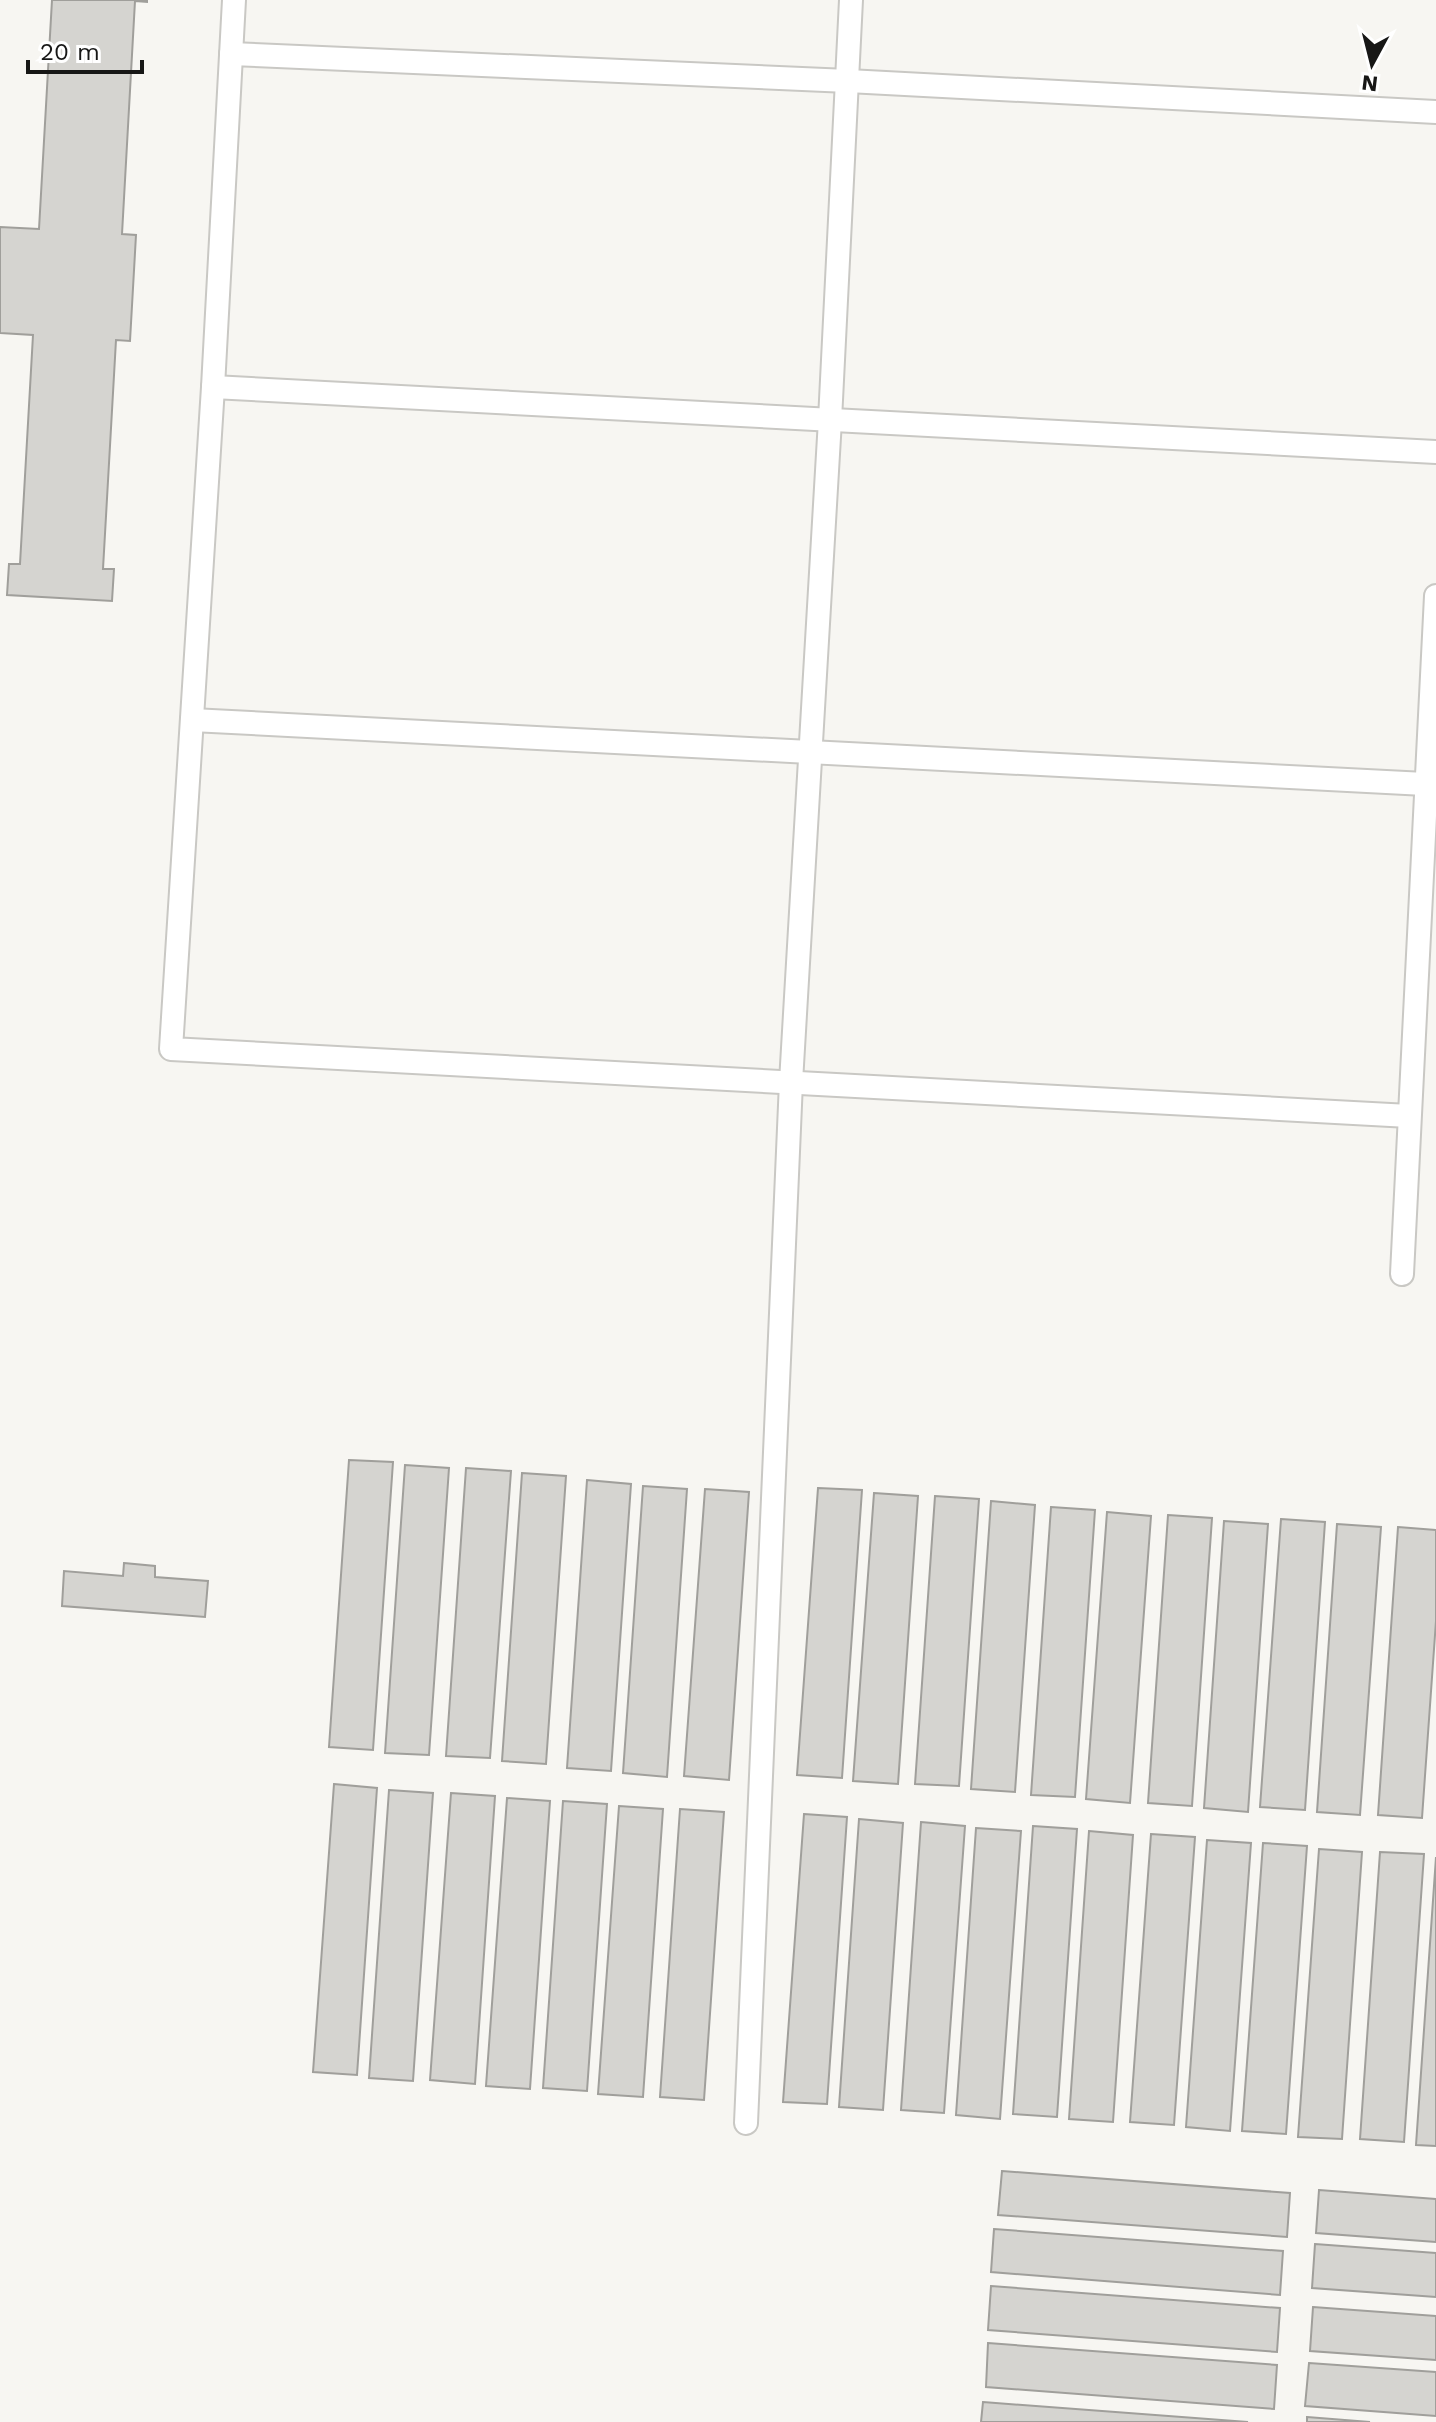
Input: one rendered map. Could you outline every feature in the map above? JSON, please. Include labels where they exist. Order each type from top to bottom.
[{"type":"lane","points":[[234,0],[171,1049],[1409,1116]]},
{"type":"lane","points":[[746,2123],[791,1082],[851,0]]},
{"type":"lane","points":[[231,54],[848,81],[1436,112]]},
{"type":"lane","points":[[213,387],[1436,452]]},
{"type":"lane","points":[[1402,1274],[1436,596]]},
{"type":"lane","points":[[192,720],[1425,784]]},
{"type":"building","points":[[52,0],[147,0],[135,1],[122,234],[136,235],[130,341],[116,340],[103,569],[114,569],[112,601],[7,595],[9,564],[20,564],[33,335],[0,333],[0,227],[39,229]]},
{"type":"building","points":[[349,1460],[393,1462],[373,1750],[329,1747]]},
{"type":"building","points":[[405,1465],[449,1468],[429,1755],[385,1753]]},
{"type":"building","points":[[466,1468],[511,1471],[490,1758],[446,1756]]},
{"type":"building","points":[[522,1473],[566,1476],[546,1764],[502,1761]]},
{"type":"building","points":[[587,1480],[631,1484],[611,1771],[567,1768]]},
{"type":"building","points":[[643,1486],[687,1489],[667,1777],[623,1773]]},
{"type":"building","points":[[818,1488],[862,1490],[842,1778],[797,1775]]},
{"type":"building","points":[[705,1489],[749,1492],[729,1780],[684,1776]]},
{"type":"building","points":[[874,1493],[918,1496],[898,1784],[853,1781]]},
{"type":"building","points":[[935,1496],[979,1499],[959,1786],[915,1784]]},
{"type":"building","points":[[991,1501],[1035,1505],[1015,1792],[971,1789]]},
{"type":"building","points":[[1051,1507],[1095,1510],[1075,1797],[1031,1795]]},
{"type":"building","points":[[1107,1512],[1151,1516],[1130,1803],[1086,1799]]},
{"type":"building","points":[[1168,1515],[1212,1518],[1192,1806],[1148,1803]]},
{"type":"building","points":[[1281,1519],[1325,1522],[1305,1810],[1260,1807]]},
{"type":"building","points":[[1224,1521],[1268,1524],[1248,1812],[1204,1808]]},
{"type":"building","points":[[1337,1524],[1381,1527],[1360,1815],[1317,1812]]},
{"type":"building","points":[[1398,1527],[1436,1530],[1436,1621],[1422,1818],[1378,1815]]},
{"type":"building","points":[[124,1563],[155,1566],[155,1577],[208,1581],[205,1617],[62,1606],[64,1571],[123,1576]]},
{"type":"building","points":[[334,1784],[377,1788],[357,2075],[313,2072]]},
{"type":"building","points":[[389,1790],[433,1793],[413,2081],[369,2078]]},
{"type":"building","points":[[451,1793],[495,1796],[475,2084],[430,2080]]},
{"type":"building","points":[[507,1798],[550,1801],[530,2089],[486,2086]]},
{"type":"building","points":[[563,1801],[607,1804],[587,2091],[543,2088]]},
{"type":"building","points":[[619,1806],[663,1809],[643,2097],[598,2094]]},
{"type":"building","points":[[680,1809],[724,1812],[704,2100],[660,2097]]},
{"type":"building","points":[[804,1814],[847,1817],[827,2104],[783,2102]]},
{"type":"building","points":[[859,1819],[903,1823],[883,2110],[839,2107]]},
{"type":"building","points":[[921,1822],[965,1826],[944,2113],[901,2110]]},
{"type":"building","points":[[1033,1826],[1077,1829],[1057,2117],[1013,2114]]},
{"type":"building","points":[[976,1828],[1021,1831],[1000,2119],[956,2115]]},
{"type":"building","points":[[1089,1831],[1133,1835],[1113,2122],[1069,2119]]},
{"type":"building","points":[[1151,1834],[1195,1837],[1174,2125],[1130,2122]]},
{"type":"building","points":[[1207,1840],[1251,1843],[1230,2131],[1186,2127]]},
{"type":"building","points":[[1263,1843],[1307,1846],[1286,2134],[1242,2131]]},
{"type":"building","points":[[1319,1849],[1362,1852],[1342,2139],[1298,2137]]},
{"type":"building","points":[[1380,1852],[1424,1854],[1404,2142],[1360,2139]]},
{"type":"building","points":[[1436,1857],[1436,2146],[1416,2145]]},
{"type":"building","points":[[1002,2171],[1290,2193],[1287,2237],[998,2215]]},
{"type":"building","points":[[1319,2190],[1436,2199],[1436,2242],[1316,2233]]},
{"type":"building","points":[[994,2229],[1283,2251],[1280,2295],[991,2272]]},
{"type":"building","points":[[1315,2244],[1436,2253],[1436,2297],[1312,2288]]},
{"type":"building","points":[[991,2286],[1280,2308],[1277,2352],[988,2330]]},
{"type":"building","points":[[1313,2307],[1436,2316],[1436,2360],[1310,2351]]},
{"type":"building","points":[[988,2343],[1277,2365],[1274,2409],[986,2387]]},
{"type":"building","points":[[1309,2363],[1436,2372],[1436,2416],[1305,2406]]},
{"type":"building","points":[[983,2402],[1248,2422],[981,2422]]},
{"type":"building","points":[[1307,2417],[1370,2422],[1307,2422]]}]
